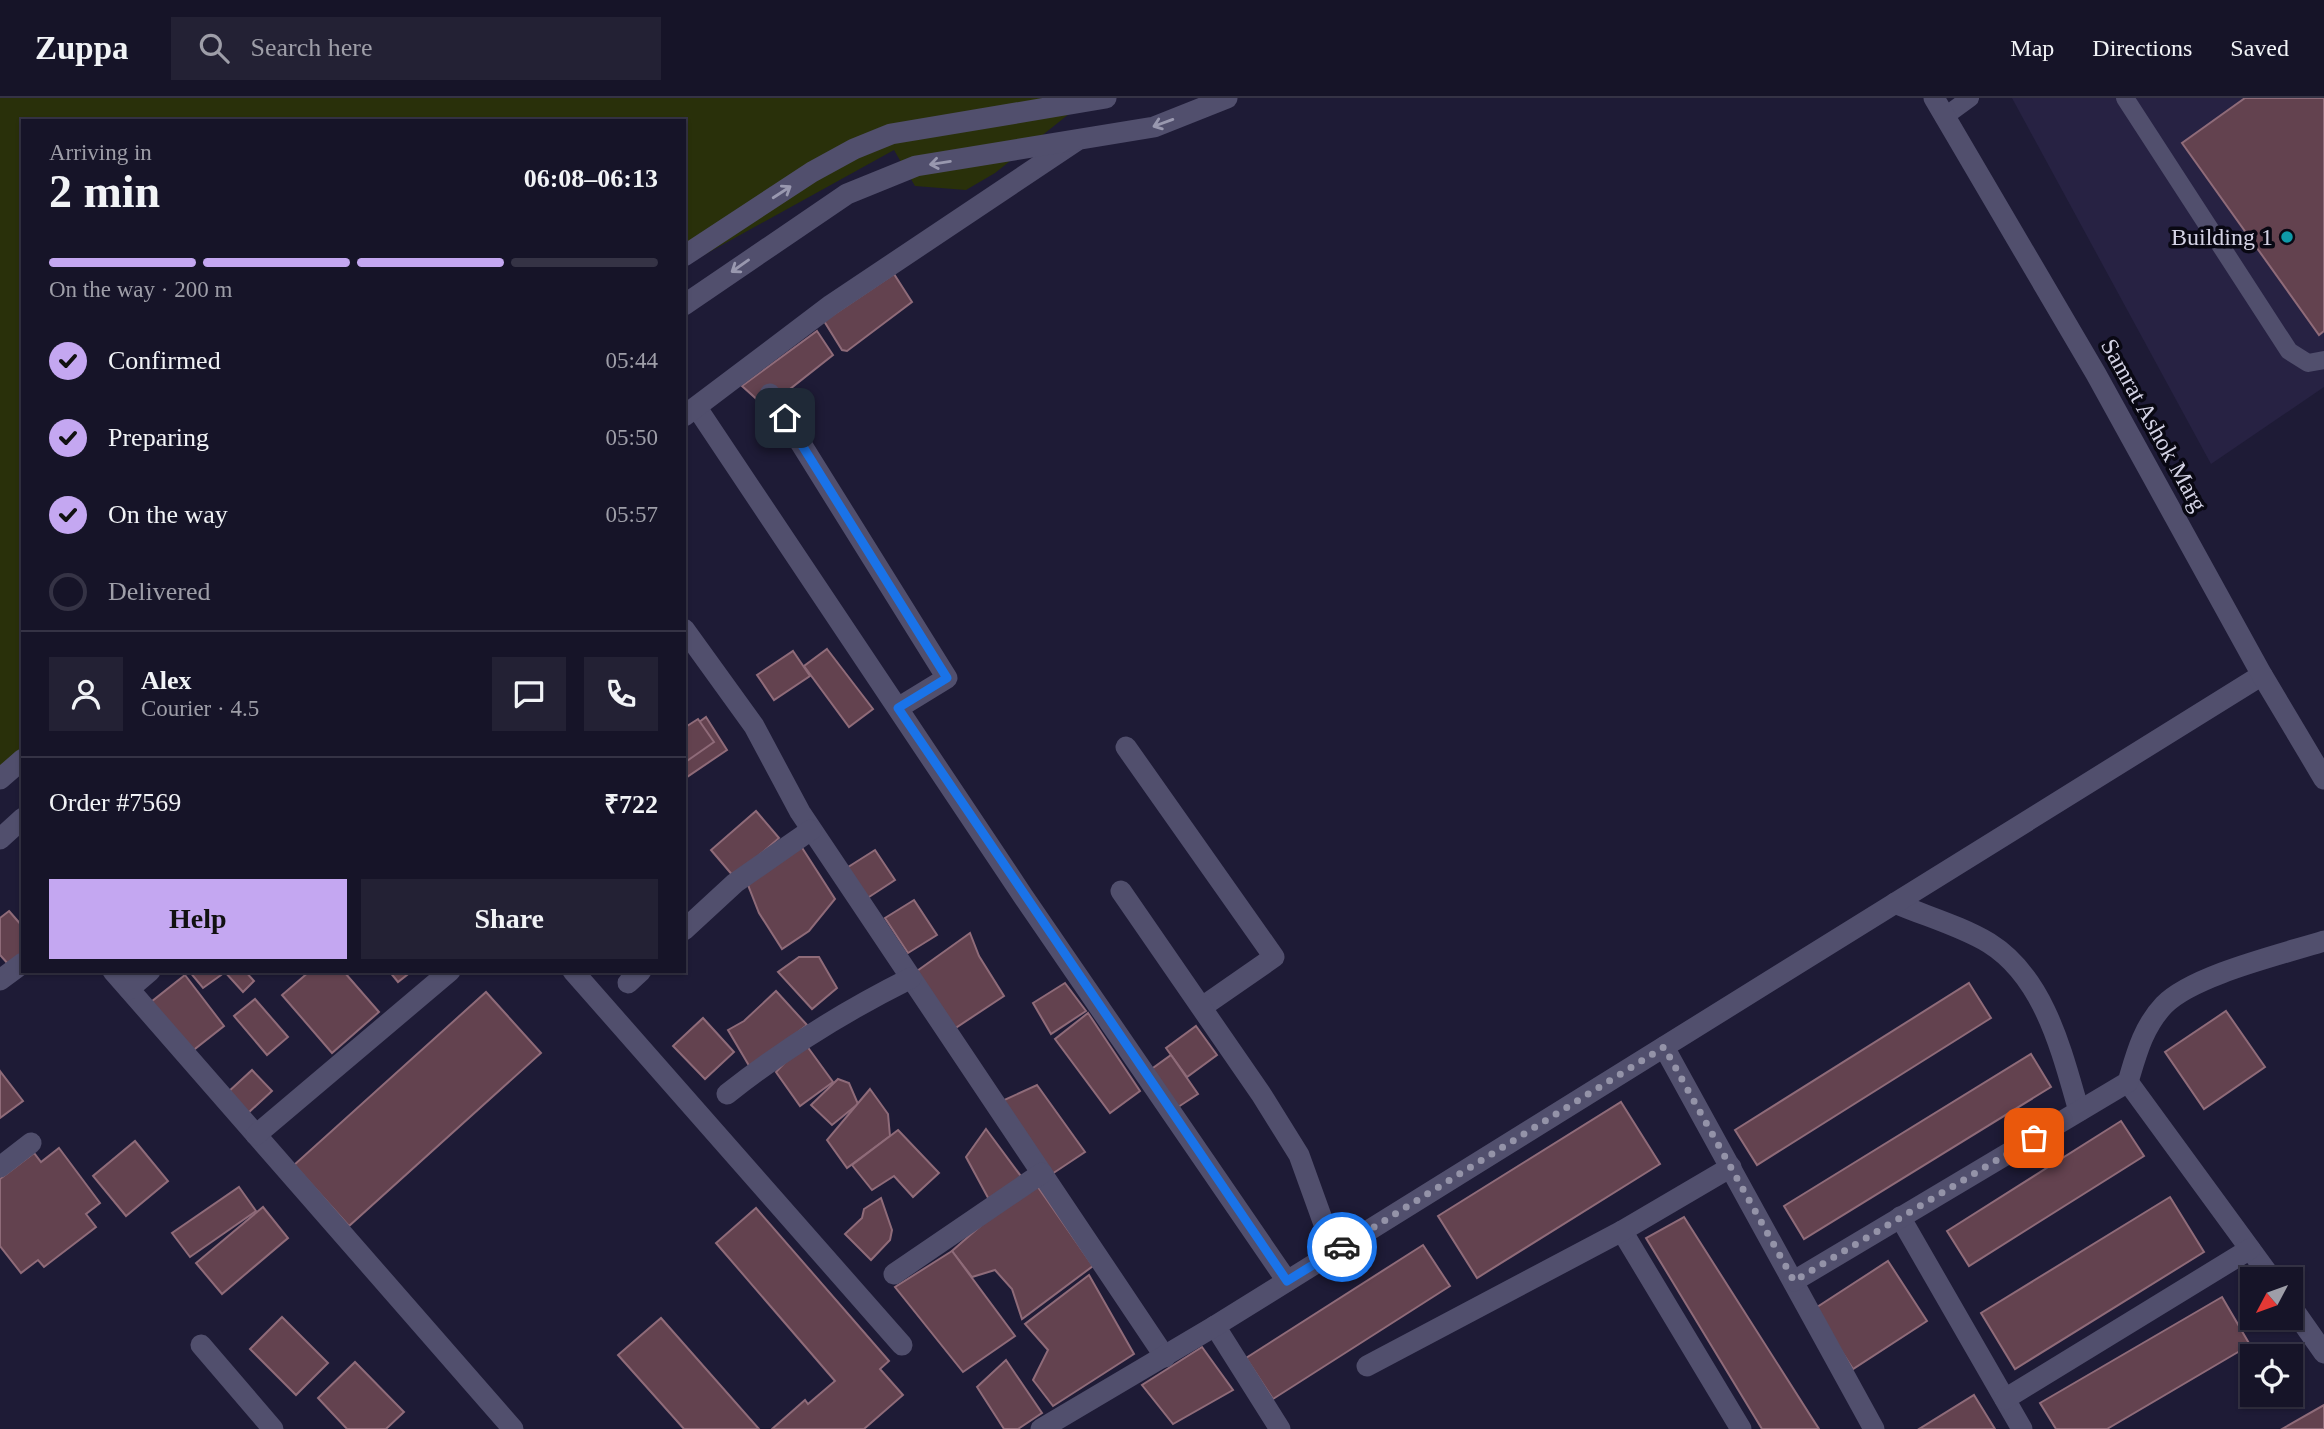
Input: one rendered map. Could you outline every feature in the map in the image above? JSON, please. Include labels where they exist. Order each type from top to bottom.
[{"type":"street","points":[[686,255],[812,172],[854,149],[891,134],[1106,98]]},
{"type":"street","points":[[686,304],[847,194],[916,166],[1154,127],[1227,98]]},
{"type":"street","name":"Samrat Ashok Marg","points":[[1939,107],[2096,374],[2262,675],[2324,779]]},
{"type":"street","points":[[1076,141],[831,305],[691,412],[898,708],[1287,1281]]},
{"type":"street","points":[[770,394],[947,678],[898,708]]},
{"type":"street","points":[[686,632],[754,726],[811,830],[1165,1357]]},
{"type":"street","points":[[1041,1429],[1165,1357],[2262,675]]},
{"type":"street","points":[[1126,747],[1274,957],[1202,1007]]},
{"type":"street","points":[[0,779],[21,761]]},
{"type":"street","points":[[0,839],[21,820]]},
{"type":"street","points":[[686,928],[735,883],[811,830]]},
{"type":"street","points":[[1121,891],[1261,1094],[1299,1156],[1334,1252]]},
{"type":"street","points":[[1895,903],[1990,944],[2016,968],[2040,1002],[2058,1042],[2079,1111]]},
{"type":"street","points":[[1794,1281],[2128,1082],[2141,1037],[2165,1004],[2212,977],[2324,942]]},
{"type":"street","points":[[0,980],[21,964]]},
{"type":"street","points":[[115,973],[513,1429]]},
{"type":"street","points":[[129,989],[148,973]]},
{"type":"street","points":[[256,1135],[448,973]]},
{"type":"street","points":[[575,973],[902,1345]]},
{"type":"street","points":[[727,1094],[776,1055],[846,1011],[911,978]]},
{"type":"street","points":[[1664,1047],[1874,1429]]},
{"type":"street","points":[[2128,1082],[2263,1267]]},
{"type":"street","points":[[0,1167],[31,1143]]},
{"type":"street","points":[[1367,1366],[1622,1231],[1731,1167]]},
{"type":"street","points":[[894,1275],[1042,1174]]},
{"type":"street","points":[[1900,1217],[2022,1429]]},
{"type":"street","points":[[1622,1231],[1741,1429]]},
{"type":"street","points":[[2005,1399],[2250,1249]]},
{"type":"street","points":[[2303,1323],[2324,1353]]},
{"type":"street","points":[[1215,1326],[1280,1429]]},
{"type":"street","points":[[201,1345],[273,1429]]},
{"type":"lane","points":[[1939,107],[1970,98]]},
{"type":"lane","points":[[2125,98],[2289,351],[2308,363],[2324,360]]},
{"type":"shaded area","points":[[2012,98],[2324,98],[2324,387],[2211,464]]},
{"type":"green space","points":[[0,98],[1089,98],[995,173],[966,190],[915,186],[894,150],[686,265],[686,119],[21,119],[21,760],[0,781]]},
{"type":"building","name":"Building 1","points":[[2245,98],[2324,98],[2324,331],[2319,335],[2182,143]]},
{"type":"building","points":[[894,274],[912,302],[847,351],[842,350],[824,321]]},
{"type":"building","points":[[817,331],[833,355],[781,396],[761,403],[742,386]]},
{"type":"building","points":[[827,649],[873,709],[849,727],[804,666]]},
{"type":"building","points":[[793,651],[810,676],[774,700],[757,675]]},
{"type":"building","points":[[706,717],[727,750],[686,778],[686,732]]},
{"type":"building","points":[[698,719],[714,742],[686,762],[686,727]]},
{"type":"building","points":[[756,811],[779,838],[734,877],[711,850]]},
{"type":"building","points":[[799,843],[835,899],[809,931],[782,949],[759,913],[748,885]]},
{"type":"building","points":[[875,850],[895,880],[866,899],[845,869]]},
{"type":"building","points":[[914,900],[937,935],[908,953],[885,918]]},
{"type":"building","points":[[9,911],[21,925],[21,954],[9,965],[0,955],[0,918]]},
{"type":"building","points":[[970,933],[979,956],[1004,996],[951,1031],[917,971]]},
{"type":"building","points":[[799,957],[819,957],[837,988],[812,1009],[778,972]]},
{"type":"building","points":[[191,973],[220,973],[221,975],[203,988]]},
{"type":"building","points":[[226,973],[247,973],[254,981],[243,992]]},
{"type":"building","points":[[308,973],[345,973],[379,1012],[332,1053],[282,995]]},
{"type":"building","points":[[391,973],[409,973],[398,982]]},
{"type":"building","points":[[185,975],[224,1026],[191,1052],[151,1002]]},
{"type":"building","points":[[1065,983],[1086,1011],[1051,1034],[1033,1003]]},
{"type":"building","points":[[1969,983],[1991,1018],[1757,1165],[1735,1130]]},
{"type":"building","points":[[776,991],[807,1025],[751,1069],[728,1030],[744,1021]]},
{"type":"building","points":[[486,992],[541,1053],[349,1226],[294,1165]]},
{"type":"building","points":[[255,999],[288,1037],[267,1055],[234,1016]]},
{"type":"building","points":[[2226,1011],[2265,1067],[2204,1109],[2165,1052]]},
{"type":"building","points":[[1088,1013],[1140,1091],[1110,1113],[1055,1039]]},
{"type":"building","points":[[703,1018],[734,1052],[705,1079],[673,1046]]},
{"type":"building","points":[[1196,1026],[1217,1055],[1187,1077],[1166,1048]]},
{"type":"building","points":[[804,1042],[833,1082],[800,1106],[776,1072]]},
{"type":"building","points":[[2031,1054],[2051,1087],[1804,1239],[1784,1206]]},
{"type":"building","points":[[1171,1055],[1198,1094],[1172,1111],[1146,1073]]},
{"type":"building","points":[[252,1070],[272,1091],[247,1114],[227,1093]]},
{"type":"building","points":[[0,1071],[23,1101],[0,1118]]},
{"type":"building","points":[[838,1079],[849,1083],[858,1104],[832,1125],[811,1105]]},
{"type":"building","points":[[1037,1085],[1085,1152],[1052,1174],[1000,1102]]},
{"type":"building","points":[[870,1089],[888,1114],[890,1136],[847,1168],[827,1140]]},
{"type":"building","points":[[1621,1102],[1660,1164],[1477,1278],[1438,1216]]},
{"type":"building","points":[[2121,1121],[2144,1156],[1969,1266],[1947,1231]]},
{"type":"building","points":[[986,1129],[1023,1179],[993,1207],[966,1157]]},
{"type":"building","points":[[898,1130],[939,1173],[913,1197],[894,1176],[872,1190],[852,1165]]},
{"type":"building","points":[[135,1141],[168,1181],[126,1216],[93,1176]]},
{"type":"building","points":[[59,1148],[100,1203],[86,1214],[96,1227],[44,1267],[38,1260],[21,1273],[0,1246],[0,1179],[34,1153],[41,1162]]},
{"type":"building","points":[[1033,1180],[1093,1266],[1022,1319],[1012,1289],[995,1270],[972,1277],[952,1251]]},
{"type":"building","points":[[239,1187],[256,1211],[190,1257],[172,1233]]},
{"type":"building","points":[[2170,1197],[2204,1252],[2015,1369],[1981,1313]]},
{"type":"building","points":[[881,1198],[892,1230],[890,1240],[871,1260],[845,1234],[862,1218],[864,1209]]},
{"type":"building","points":[[263,1207],[288,1238],[222,1294],[196,1263]]},
{"type":"building","points":[[756,1208],[889,1361],[880,1369],[903,1395],[864,1429],[772,1429],[805,1400],[808,1404],[835,1381],[716,1243]]},
{"type":"building","points":[[1684,1217],[1819,1429],[1762,1429],[1646,1238]]},
{"type":"building","points":[[1423,1245],[1450,1286],[1273,1399],[1246,1358]]},
{"type":"building","points":[[952,1251],[1015,1336],[963,1372],[895,1287]]},
{"type":"building","points":[[1888,1261],[1927,1321],[1853,1369],[1814,1309]]},
{"type":"building","points":[[1089,1275],[1134,1354],[1053,1406],[1033,1380],[1048,1350],[1025,1324]]},
{"type":"building","points":[[2222,1297],[2249,1344],[2240,1344],[2240,1351],[2107,1429],[2056,1429],[2040,1403]]},
{"type":"building","points":[[282,1317],[328,1363],[296,1395],[250,1349]]},
{"type":"building","points":[[661,1318],[759,1429],[684,1429],[618,1355]]},
{"type":"building","points":[[1202,1347],[1233,1390],[1173,1424],[1142,1385]]},
{"type":"building","points":[[1006,1360],[1042,1413],[1018,1429],[1004,1429],[977,1387]]},
{"type":"building","points":[[355,1362],[404,1412],[386,1429],[347,1429],[318,1398]]},
{"type":"building","points":[[1974,1395],[1995,1429],[1919,1429]]},
{"type":"building","points":[[2324,1405],[2324,1429],[2282,1429]]},
{"type":"way so far","points":[[1342,1247],[1664,1047],[1794,1281],[2034,1138]]},
{"type":"place","name":"Building 1","points":[[2287,237]]},
{"type":"route","points":[[785,418],[947,678],[898,708],[1023,896],[1287,1281],[1342,1247]]}]
